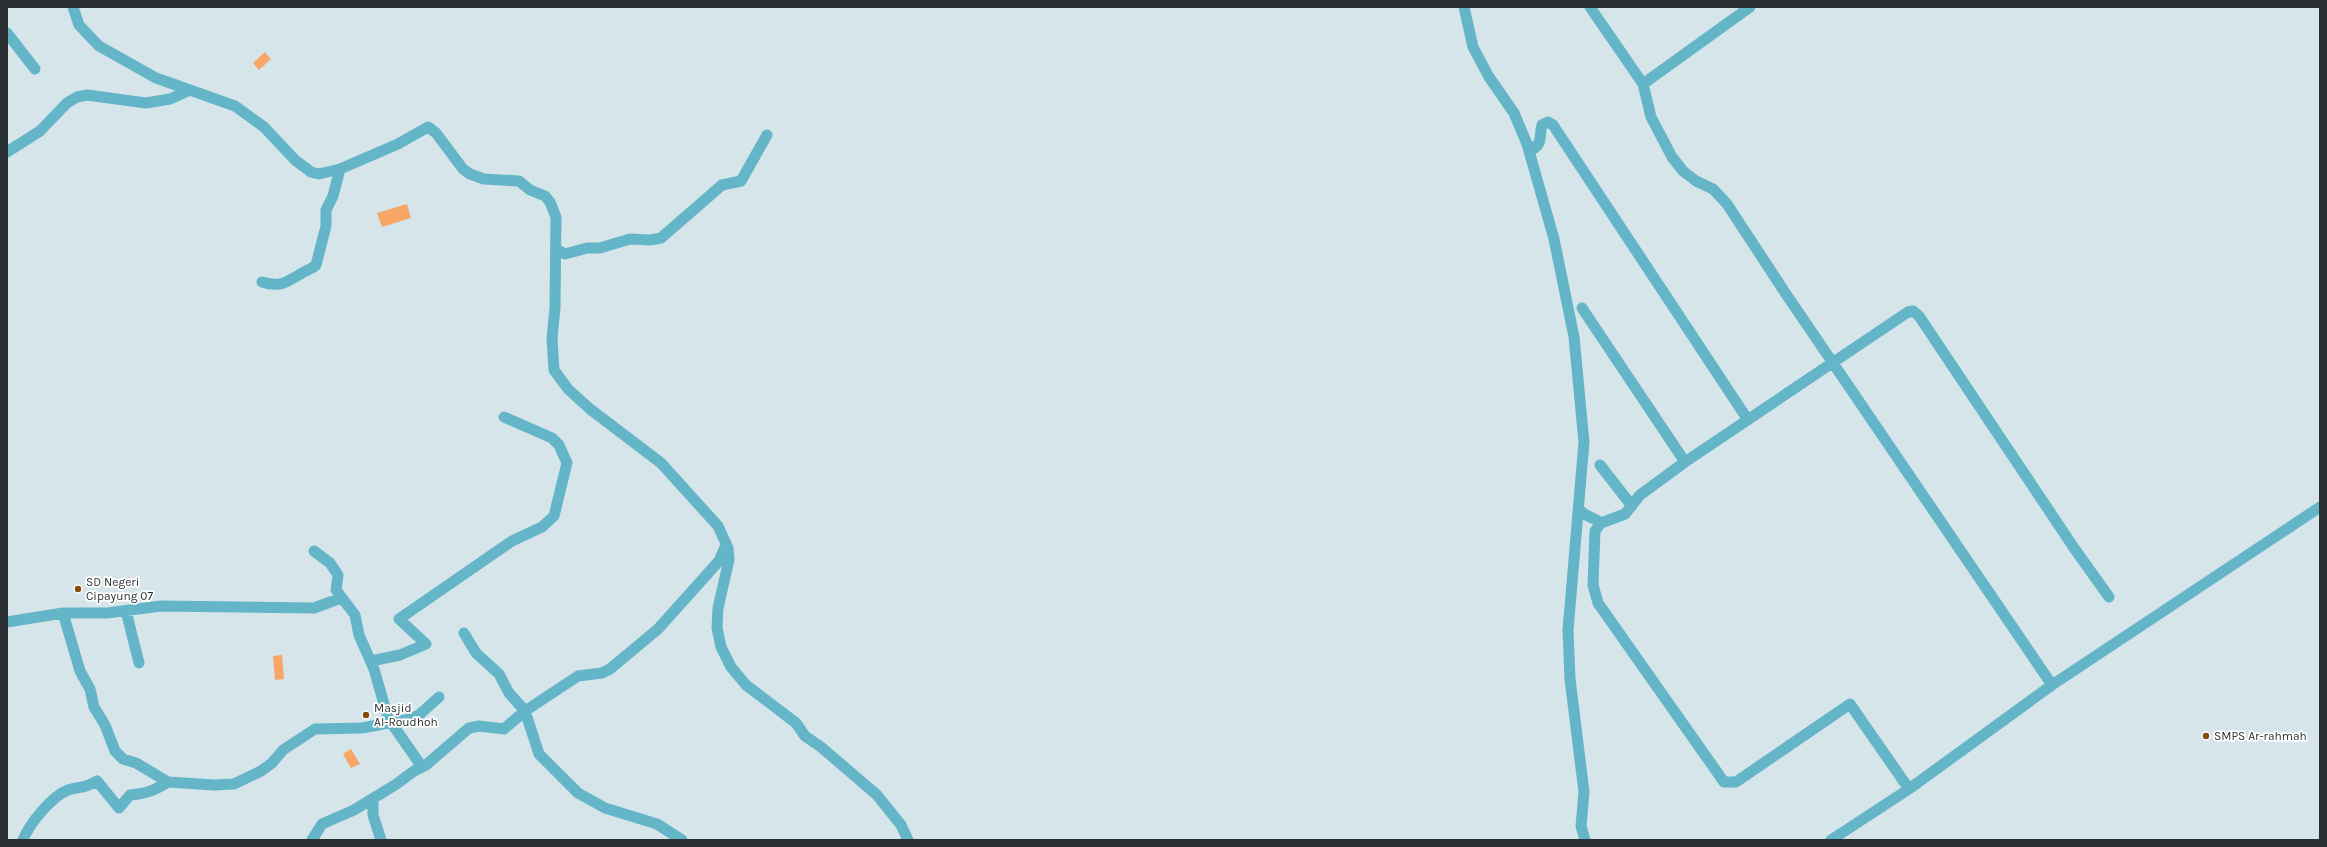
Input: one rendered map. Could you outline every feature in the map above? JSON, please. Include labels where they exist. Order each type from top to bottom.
[{"type":"street","points":[[73,7],[79,25],[96,44],[145,73],[190,90],[201,96],[224,102],[246,113],[264,127],[295,160],[311,172],[319,174],[340,169],[398,144],[425,128],[430,128],[453,158],[470,174],[484,179],[519,181],[530,190],[545,196],[550,202],[556,217],[552,338],[554,370],[568,389],[590,409],[661,463],[718,526],[726,545],[729,566],[718,608],[717,628],[721,647],[732,667],[746,685],[796,723],[805,736],[821,747],[877,795],[900,825],[908,840]]},
{"type":"street","points":[[1464,7],[1473,47],[1489,77],[1514,113],[1527,144],[1554,239],[1574,337],[1584,442],[1580,510],[1573,560],[1568,630],[1570,679],[1584,792],[1582,826],[1585,840]]},
{"type":"street","points":[[1590,7],[1643,84],[1651,117],[1672,158],[1683,171],[1712,189],[1727,204],[2052,685]]},
{"type":"street","points":[[1643,84],[1750,7]]},
{"type":"street","points":[[7,33],[35,69]]},
{"type":"street","points":[[7,152],[40,131],[67,103],[77,97],[87,95],[146,103],[170,99],[190,90]]},
{"type":"street","points":[[1527,144],[1533,149],[1536,147],[1540,141],[1542,125],[1548,122],[1553,125],[1748,420]]},
{"type":"street","points":[[556,249],[565,254],[587,248],[600,248],[630,239],[650,240],[661,238],[722,185],[741,181],[767,135]]},
{"type":"street","points":[[262,282],[272,285],[282,285],[316,265],[326,226],[326,210],[333,196],[340,169]]},
{"type":"street","points":[[1582,308],[1685,462]]},
{"type":"street","points":[[1909,788],[1850,704],[1736,782],[1724,782],[1595,598],[1593,585],[1595,531],[1601,523],[1620,517],[1632,506],[1640,495],[1685,462],[1908,312],[1916,313],[2074,548],[2109,597]]},
{"type":"street","points":[[370,661],[400,655],[426,644],[399,618],[512,541],[542,527],[554,516],[567,463],[559,445],[552,438],[504,417]]},
{"type":"street","points":[[1600,465],[1632,506]]},
{"type":"street","points":[[1831,840],[1909,788],[2052,685],[2320,507]]},
{"type":"street","points":[[1580,510],[1584,515],[1592,517],[1601,523]]},
{"type":"street","points":[[312,840],[322,824],[373,799],[439,756],[469,728],[479,726],[504,729],[525,711],[578,676],[602,673],[627,656],[664,623],[719,561],[726,545]]},
{"type":"street","points":[[314,551],[330,563],[338,575],[336,590],[355,615],[359,636],[370,661],[385,710],[391,724],[422,767]]},
{"type":"street","points":[[7,622],[63,613],[79,614],[126,611],[182,605],[314,608],[341,598]]},
{"type":"street","points":[[126,611],[139,663]]},
{"type":"street","points":[[63,613],[80,671],[90,689],[94,707],[105,725],[115,751],[123,759],[136,763],[168,782],[214,785],[234,784],[261,771],[272,763],[283,750],[314,729],[342,730],[391,724],[419,714],[439,697]]},
{"type":"street","points":[[464,633],[476,653],[499,674],[509,693],[525,711],[538,754],[582,796],[605,808],[657,824],[682,840]]},
{"type":"street","points":[[23,840],[33,821],[68,790],[85,788],[97,781],[119,808],[130,795],[141,795],[154,791],[168,782]]},
{"type":"street","points":[[373,799],[373,815],[381,840]]},
{"type":"shaded area","points":[[265,52],[271,59],[259,70],[253,63]]},
{"type":"shaded area","points":[[407,204],[411,218],[382,227],[377,213]]},
{"type":"shaded area","points":[[282,655],[284,679],[275,680],[273,656]]},
{"type":"shaded area","points":[[351,749],[360,764],[351,768],[343,754]]},
{"type":"place","name":"SD Negeri Cipayung 07","points":[[78,589]]},
{"type":"place","name":"Masjid Al-Roudhoh","points":[[366,715]]},
{"type":"place","name":"SMPS Ar-rahmah","points":[[2206,736]]}]
